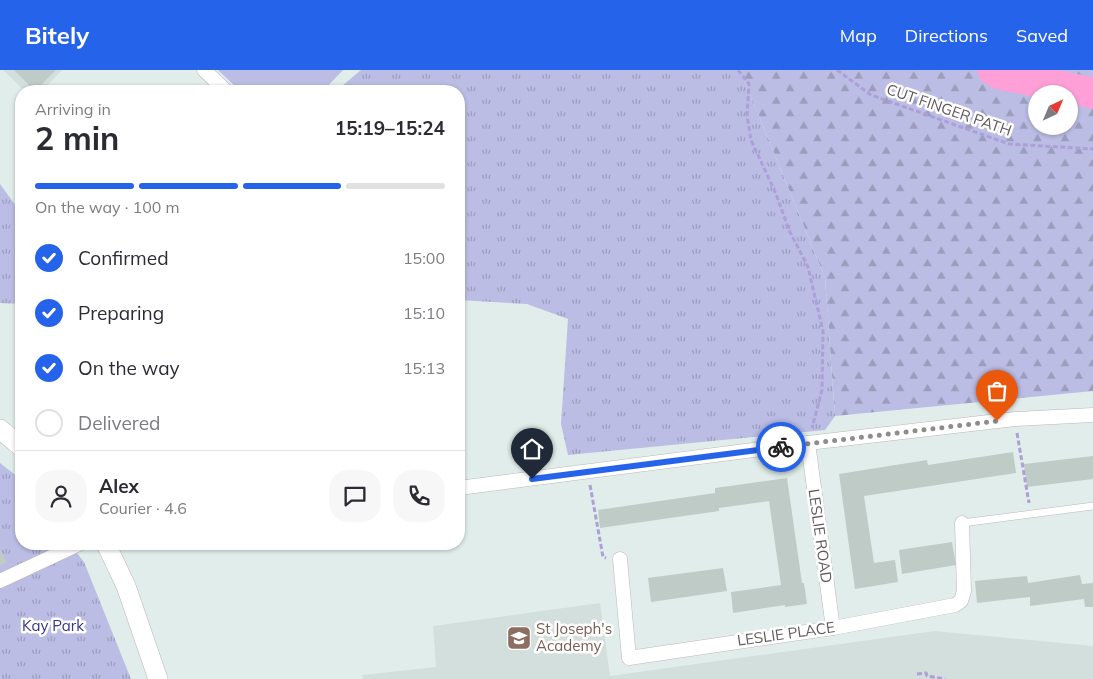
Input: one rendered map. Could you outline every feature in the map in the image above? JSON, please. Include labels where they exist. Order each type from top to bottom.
[{"type":"main road","points":[[0,429],[15,442]]},
{"type":"main road","points":[[109,550],[126,586],[158,679]]},
{"type":"street","points":[[204,70],[220,85]]},
{"type":"street","points":[[465,487],[808,443],[1015,419],[1093,415]]},
{"type":"street","name":"LESLIE ROAD","points":[[808,443],[833,628]]},
{"type":"street","name":"LESLIE PLACE","points":[[620,562],[629,658],[833,628],[955,605],[962,601],[964,591],[962,523]]},
{"type":"street","points":[[0,581],[66,550]]},
{"type":"lane","points":[[962,523],[1093,506]]},
{"type":"path","points":[[738,70],[749,84],[747,116],[751,140],[776,194],[789,230],[808,267],[823,331],[822,390],[808,443]]},
{"type":"path","name":"CUT FINGER PATH","points":[[837,70],[871,96],[1009,144],[1093,149]]},
{"type":"path","points":[[1015,419],[1030,514]]},
{"type":"path","points":[[588,472],[603,557],[620,562]]},
{"type":"path","points":[[917,674],[926,673],[927,678],[945,679]]},
{"type":"shaded area","points":[[3,70],[62,70],[48,85],[19,85]]},
{"type":"shaded area","name":"St Joseph's Academy","points":[[600,603],[610,676],[934,631],[1093,646],[1093,679],[363,679],[362,675],[436,667],[433,626]]},
{"type":"green space","points":[[218,70],[343,70],[329,85],[234,85]]},
{"type":"green space","points":[[361,70],[740,70],[825,278],[835,416],[825,430],[568,455],[561,424],[568,319],[527,304],[465,300],[465,85],[343,85]]},
{"type":"green space","points":[[740,70],[1093,70],[1093,391],[835,416],[825,278]]},
{"type":"green space","points":[[0,184],[15,205],[15,304],[0,303]]},
{"type":"green space","name":"Kay Park","points":[[0,463],[15,475],[15,550],[75,550],[84,562],[131,679],[0,679]]},
{"type":"building","points":[[14,70],[56,70],[41,85],[29,85]]},
{"type":"building","points":[[1013,452],[1016,473],[864,496],[874,563],[895,560],[898,582],[855,589],[839,474],[927,460],[928,465]]},
{"type":"building","points":[[1093,456],[1093,479],[1027,487],[1024,464]]},
{"type":"building","points":[[787,478],[802,583],[804,583],[807,604],[785,607],[785,605],[733,613],[731,592],[781,585],[769,501],[719,508],[719,511],[600,528],[598,510],[715,493],[715,488]]},
{"type":"building","points":[[952,542],[956,565],[902,574],[899,550]]},
{"type":"building","points":[[0,550],[7,562],[0,566]]},
{"type":"building","points":[[723,568],[727,591],[651,602],[648,578]]},
{"type":"building","points":[[1080,575],[1082,584],[1093,583],[1093,607],[1085,607],[1084,599],[1030,606],[1030,597],[977,603],[975,581],[1027,576],[1028,583]]},
{"type":"waterway","points":[[993,70],[1000,74],[1093,93]]},
{"type":"way so far","points":[[781,447],[997,421]]},
{"type":"place","name":"St Joseph's Academy","points":[[519,638]]},
{"type":"route","points":[[532,479],[781,447]]}]
